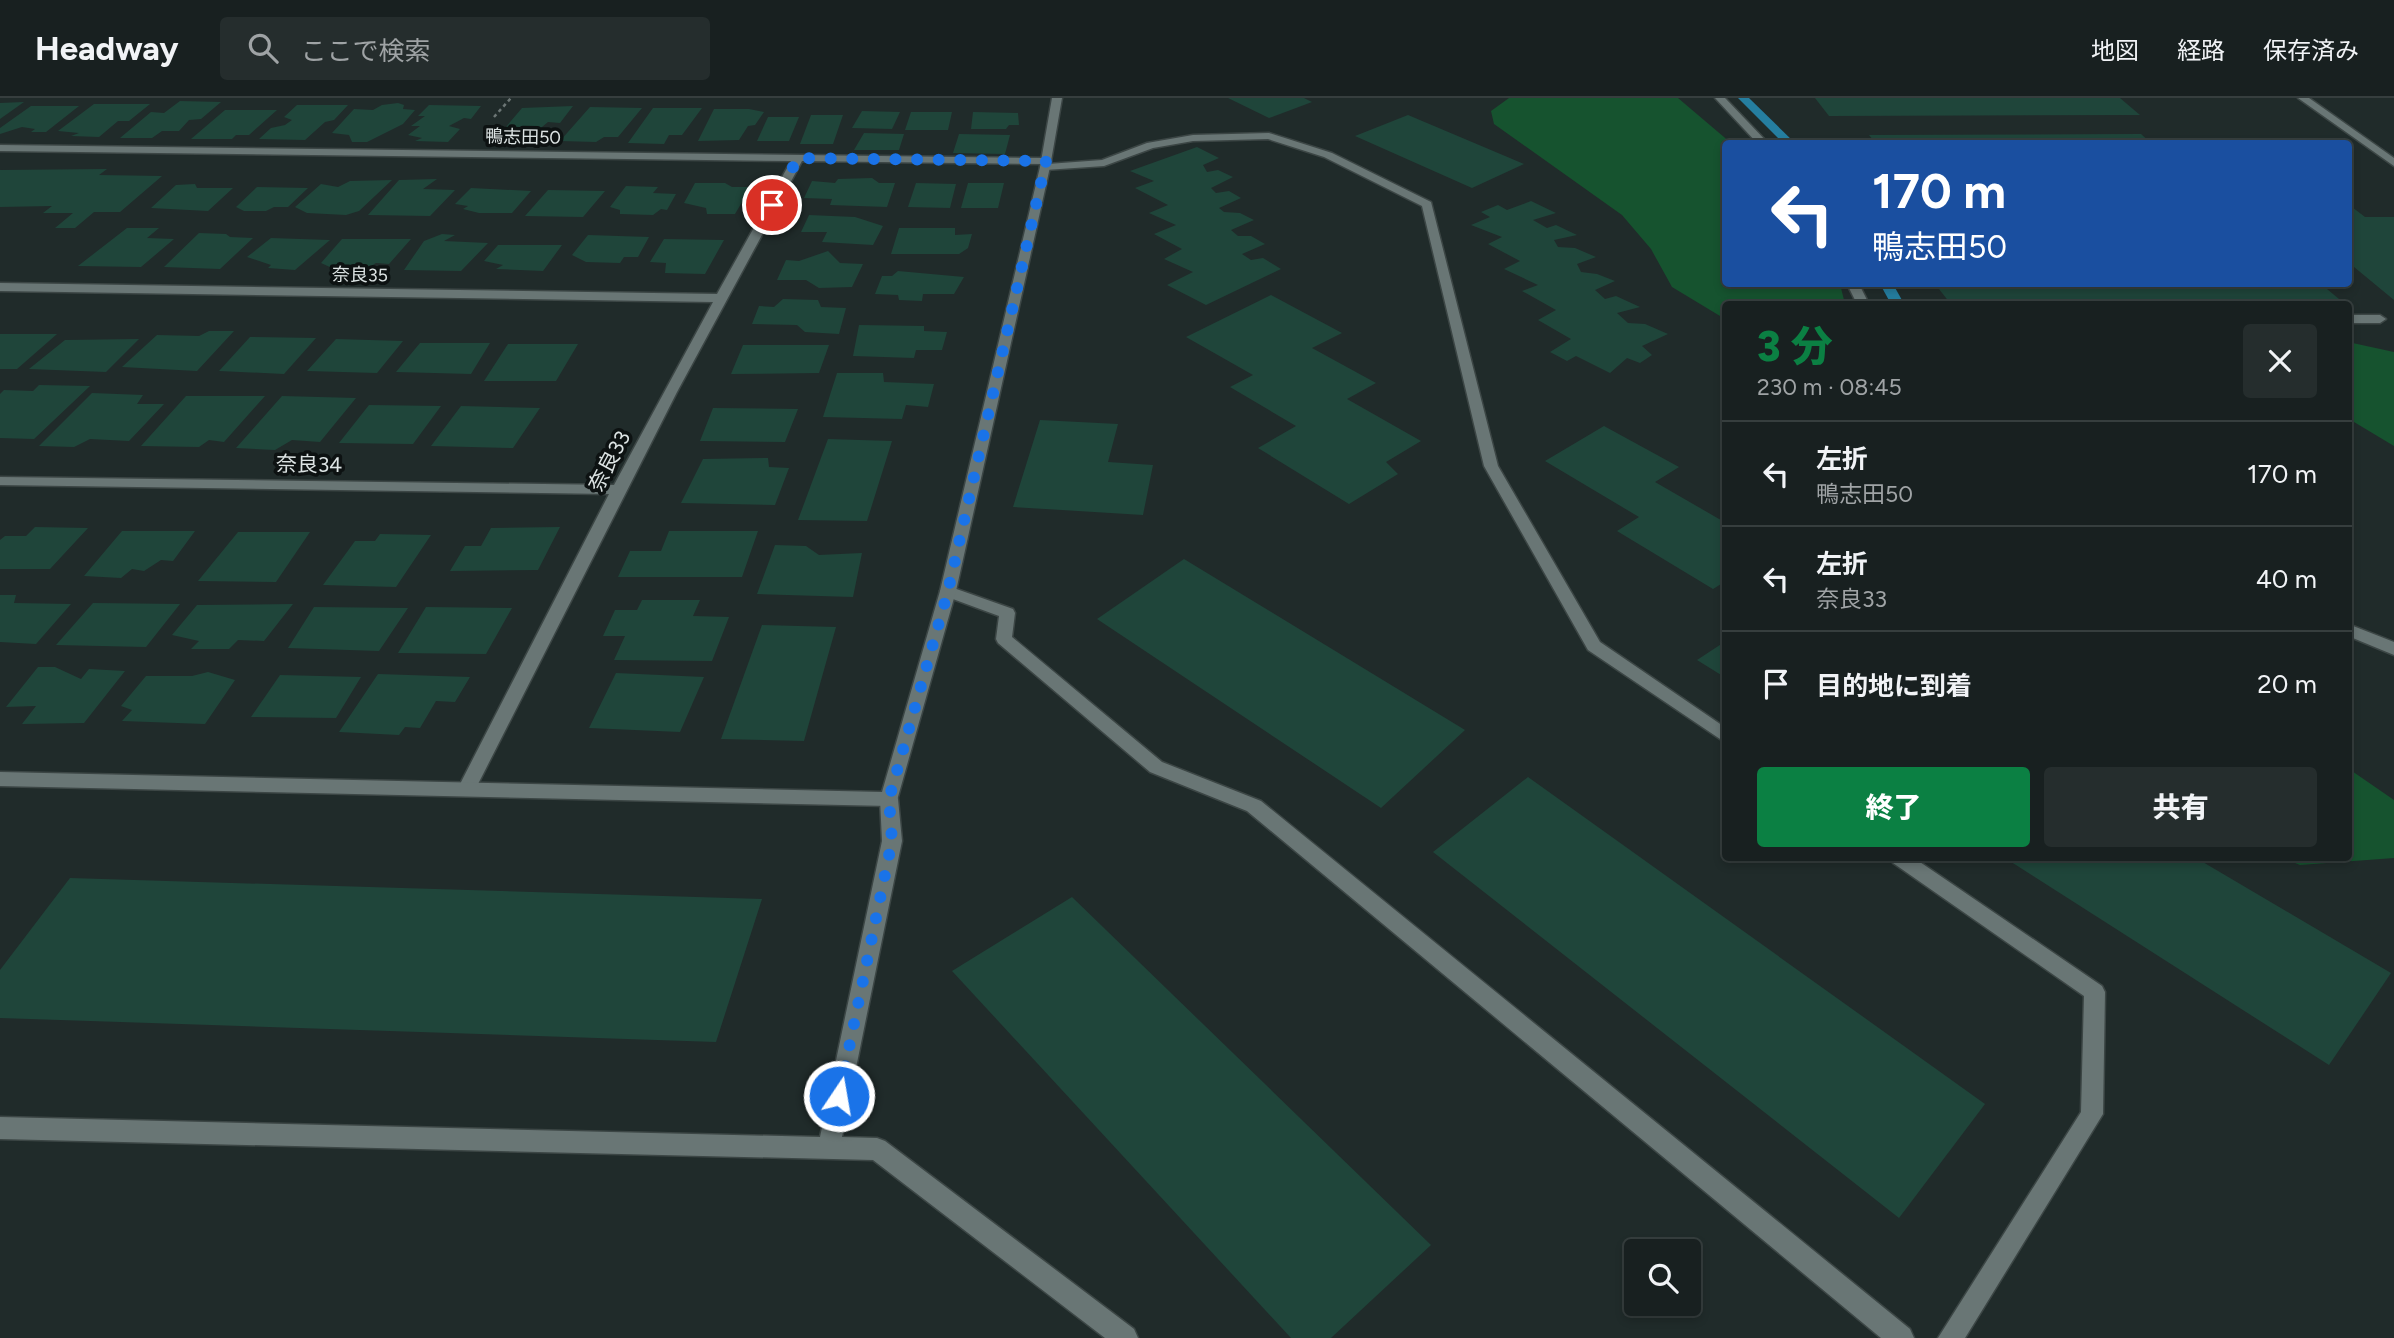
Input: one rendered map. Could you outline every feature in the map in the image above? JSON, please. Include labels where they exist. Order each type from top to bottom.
[{"type":"street","points":[[829,1147],[892,841],[889,799],[948,591],[1046,164],[1057,98]]},
{"type":"street","points":[[1720,98],[1760,140]]},
{"type":"street","points":[[2303,98],[2394,163]]},
{"type":"street","name":"鴨志田50","points":[[0,148],[798,158],[1046,164],[1104,163],[1151,145],[1193,138],[1269,136],[1328,155],[1427,204],[1491,466],[1594,646],[1722,734]]},
{"type":"street","name":"奈良33","points":[[467,788],[618,489],[719,298],[798,158]]},
{"type":"street","name":"奈良35","points":[[0,287],[719,298]]},
{"type":"street","points":[[2352,319],[2380,319]]},
{"type":"street","name":"奈良34","points":[[0,481],[618,489]]},
{"type":"street","points":[[948,591],[1007,613],[1003,639],[1156,767],[1254,806],[1901,1338]]},
{"type":"street","points":[[2352,631],[2394,649]]},
{"type":"street","points":[[0,779],[889,799]]},
{"type":"street","points":[[1904,861],[2095,992],[2092,1114],[1951,1338]]},
{"type":"street","points":[[0,1128],[877,1149],[1125,1338]]},
{"type":"green space","points":[[1509,98],[1678,98],[1727,140],[1722,140],[1722,287],[1841,287],[1844,301],[1722,301],[1722,317],[1672,287],[1651,249],[1622,215],[1494,124],[1491,111]]},
{"type":"green space","points":[[2352,343],[2394,352],[2394,446],[2352,421]]},
{"type":"green space","points":[[2352,771],[2394,800],[2394,858],[2300,865],[2290,861],[2352,861]]},
{"type":"building","points":[[1228,98],[1304,98],[1312,102],[1269,118]]},
{"type":"building","points":[[1815,98],[2120,98],[2140,115],[1829,116]]},
{"type":"building","points":[[180,101],[221,102],[201,119],[189,120],[179,131],[162,131],[152,138],[120,138],[151,112],[164,113]]},
{"type":"building","points":[[24,102],[0,119],[0,103]]},
{"type":"building","points":[[94,104],[150,104],[129,121],[118,121],[99,137],[71,136],[79,133],[58,131]]},
{"type":"building","points":[[297,105],[348,105],[334,120],[325,122],[305,140],[259,139],[271,128],[285,125],[292,120],[284,117]]},
{"type":"building","points":[[382,105],[404,105],[403,109],[415,110],[403,124],[367,142],[352,142],[349,135],[332,133],[354,109],[373,110]]},
{"type":"building","points":[[429,105],[481,106],[471,119],[464,118],[449,126],[460,129],[448,142],[415,141],[422,138],[408,135],[420,126],[411,126],[425,116],[418,116]]},
{"type":"building","points":[[31,106],[79,106],[46,132],[31,132],[35,129],[22,127],[0,134],[0,128]]},
{"type":"building","points":[[573,106],[560,123],[548,122],[524,142],[494,141],[522,108]]},
{"type":"building","points":[[590,107],[642,108],[618,137],[604,137],[596,142],[560,141]]},
{"type":"building","points":[[653,108],[702,108],[682,135],[669,135],[664,144],[628,143]]},
{"type":"building","points":[[714,109],[764,112],[755,125],[748,126],[739,140],[698,141]]},
{"type":"building","points":[[225,110],[277,110],[249,135],[236,135],[232,139],[191,139]]},
{"type":"building","points":[[862,111],[900,112],[892,129],[852,128]]},
{"type":"building","points":[[911,112],[952,112],[948,130],[905,130]]},
{"type":"building","points":[[973,112],[1018,113],[1019,125],[1009,125],[1006,129],[971,129]]},
{"type":"building","points":[[811,115],[843,115],[833,144],[800,144]]},
{"type":"building","points":[[1408,115],[1524,164],[1472,188],[1355,136]]},
{"type":"building","points":[[768,117],[799,117],[789,141],[757,141]]},
{"type":"building","points":[[864,133],[904,134],[899,150],[854,150]]},
{"type":"building","points":[[959,134],[1010,135],[1005,154],[953,153]]},
{"type":"building","points":[[2141,134],[2148,140],[1873,140],[1869,135]]},
{"type":"building","points":[[1197,147],[1219,158],[1203,165],[1207,172],[1218,170],[1233,177],[1211,188],[1216,193],[1229,191],[1241,198],[1219,208],[1224,212],[1240,213],[1254,220],[1231,230],[1238,236],[1251,236],[1265,244],[1242,254],[1251,260],[1263,258],[1281,269],[1206,305],[1167,285],[1193,272],[1164,259],[1182,249],[1154,234],[1176,225],[1149,213],[1168,205],[1135,188],[1154,181],[1130,171]]},
{"type":"building","points":[[107,169],[99,175],[162,176],[120,212],[94,212],[75,228],[55,228],[73,213],[43,213],[52,206],[0,207],[0,170]]},
{"type":"building","points":[[872,178],[879,183],[895,183],[887,207],[830,205],[832,199],[804,198],[812,181],[835,183],[838,179]]},
{"type":"building","points":[[437,179],[423,189],[455,190],[430,216],[368,215],[399,180]]},
{"type":"building","points":[[392,180],[359,211],[346,215],[307,213],[295,207],[321,184],[338,187],[350,181]]},
{"type":"building","points":[[695,183],[725,183],[732,187],[751,187],[735,214],[707,214],[706,208],[684,203]]},
{"type":"building","points":[[916,183],[956,184],[950,208],[908,207]]},
{"type":"building","points":[[968,183],[1004,183],[998,208],[961,208]]},
{"type":"building","points":[[195,184],[197,188],[233,188],[208,211],[151,208],[176,185]]},
{"type":"building","points":[[626,186],[658,187],[653,193],[676,194],[667,210],[661,209],[653,215],[620,214],[620,210],[610,207]]},
{"type":"building","points":[[257,187],[308,188],[288,207],[244,211],[236,207]]},
{"type":"building","points":[[471,188],[531,191],[512,213],[479,213],[463,209],[468,206],[455,204]]},
{"type":"building","points":[[548,190],[605,191],[583,217],[525,216]]},
{"type":"building","points":[[1531,201],[1556,213],[1533,220],[1547,228],[1556,225],[1577,235],[1554,240],[1558,247],[1575,248],[1596,257],[1577,264],[1581,272],[1597,274],[1615,281],[1595,290],[1605,299],[1616,296],[1640,307],[1617,313],[1628,323],[1645,324],[1668,334],[1642,346],[1652,355],[1640,363],[1627,358],[1610,373],[1576,356],[1567,361],[1550,352],[1571,339],[1538,320],[1556,310],[1522,291],[1538,285],[1504,269],[1520,261],[1488,244],[1502,237],[1471,225],[1490,217],[1481,212],[1498,205],[1507,210]]},
{"type":"building","points":[[2352,207],[2365,217],[2394,217],[2394,300],[2352,265]]},
{"type":"building","points":[[809,215],[855,217],[883,226],[873,245],[822,242],[827,232],[801,232]]},
{"type":"building","points":[[127,228],[159,228],[147,238],[174,239],[141,267],[78,266]]},
{"type":"building","points":[[899,228],[955,228],[955,235],[972,234],[968,248],[959,254],[891,254]]},
{"type":"building","points":[[199,233],[253,238],[220,269],[164,267]]},
{"type":"building","points":[[442,234],[455,235],[444,241],[488,243],[461,271],[404,270],[424,241]]},
{"type":"building","points":[[588,235],[649,237],[638,257],[624,257],[620,263],[586,262],[572,255]]},
{"type":"building","points":[[271,238],[330,240],[295,270],[268,268],[271,265],[247,257]]},
{"type":"building","points":[[342,239],[411,239],[389,264],[376,263],[368,268],[332,268],[321,263]]},
{"type":"building","points":[[664,239],[724,240],[705,274],[665,273],[666,263],[650,262]]},
{"type":"building","points":[[498,245],[562,245],[543,271],[496,269],[503,265],[484,261]]},
{"type":"building","points":[[828,251],[840,263],[863,264],[852,287],[819,288],[806,280],[777,280],[786,260],[799,261]]},
{"type":"building","points":[[898,271],[964,277],[954,294],[923,294],[922,301],[899,300],[898,295],[875,294],[882,276],[892,276]]},
{"type":"building","points":[[1937,287],[2325,287],[2341,301],[1948,301]]},
{"type":"building","points":[[1271,295],[1342,333],[1312,348],[1376,383],[1347,399],[1421,441],[1386,462],[1398,474],[1349,504],[1258,448],[1296,426],[1230,387],[1253,375],[1186,337]]},
{"type":"building","points":[[783,299],[818,300],[821,307],[846,308],[839,334],[805,332],[797,325],[752,324],[759,306],[774,307]]},
{"type":"building","points":[[859,325],[924,326],[924,331],[947,332],[942,350],[916,350],[914,358],[853,356]]},
{"type":"building","points":[[209,331],[234,331],[197,371],[122,367],[157,335],[199,336]]},
{"type":"building","points":[[0,334],[57,334],[17,369],[0,369]]},
{"type":"building","points":[[250,337],[316,338],[284,374],[219,371]]},
{"type":"building","points":[[139,339],[106,372],[29,369],[65,340]]},
{"type":"building","points":[[336,339],[403,341],[377,373],[307,371]]},
{"type":"building","points":[[420,343],[490,343],[471,374],[396,372]]},
{"type":"building","points":[[508,344],[578,344],[556,381],[484,381]]},
{"type":"building","points":[[743,345],[829,345],[819,373],[731,374]]},
{"type":"building","points":[[837,373],[883,373],[884,382],[934,384],[928,407],[906,405],[902,419],[823,417]]},
{"type":"building","points":[[39,385],[90,386],[34,439],[0,438],[0,394],[4,390],[33,391]]},
{"type":"building","points":[[92,393],[143,395],[137,404],[164,404],[129,441],[90,439],[74,447],[39,446]]},
{"type":"building","points":[[186,396],[265,396],[224,442],[209,440],[199,447],[141,446]]},
{"type":"building","points":[[282,396],[356,398],[320,442],[292,440],[275,450],[236,448]]},
{"type":"building","points":[[369,405],[441,406],[413,444],[339,443]]},
{"type":"building","points":[[461,406],[540,408],[513,448],[431,446]]},
{"type":"building","points":[[713,408],[798,409],[785,442],[700,441]]},
{"type":"building","points":[[1040,420],[1118,424],[1108,462],[1153,465],[1143,515],[1013,507]]},
{"type":"building","points":[[1604,426],[1679,467],[1655,482],[1722,521],[1722,583],[1713,589],[1617,531],[1639,517],[1545,461]]},
{"type":"building","points":[[828,439],[892,441],[867,521],[798,520]]},
{"type":"building","points":[[768,458],[769,467],[789,468],[775,505],[681,503],[703,459]]},
{"type":"building","points":[[35,527],[88,528],[50,569],[0,569],[0,540],[5,536],[26,536]]},
{"type":"building","points":[[560,527],[538,570],[450,571],[465,546],[481,546],[491,528]]},
{"type":"building","points":[[122,531],[195,531],[173,561],[161,560],[144,571],[132,569],[121,578],[84,576]]},
{"type":"building","points":[[669,531],[758,531],[742,577],[618,577],[630,551],[661,551]]},
{"type":"building","points":[[238,532],[310,532],[276,582],[198,581]]},
{"type":"building","points":[[380,534],[431,535],[396,587],[323,585],[355,541],[375,541]]},
{"type":"building","points":[[775,545],[806,546],[819,555],[862,553],[853,597],[757,594]]},
{"type":"building","points":[[1184,559],[1465,730],[1381,808],[1097,619]]},
{"type":"building","points":[[0,595],[16,595],[14,603],[71,604],[36,644],[0,642]]},
{"type":"building","points":[[642,600],[700,600],[693,616],[729,617],[712,661],[614,660],[625,636],[603,636],[615,610],[637,610]]},
{"type":"building","points":[[93,603],[180,604],[146,647],[56,645]]},
{"type":"building","points":[[293,604],[264,641],[238,640],[229,649],[191,649],[199,641],[172,635],[197,605]]},
{"type":"building","points":[[314,607],[408,608],[379,651],[288,648]]},
{"type":"building","points":[[426,607],[512,608],[486,654],[398,653]]},
{"type":"building","points":[[762,625],[836,627],[804,741],[721,739]]},
{"type":"building","points":[[1722,644],[1722,676],[1697,660]]},
{"type":"building","points":[[38,667],[55,667],[81,679],[89,669],[125,671],[84,723],[22,724],[36,706],[6,707]]},
{"type":"building","points":[[208,672],[235,680],[205,724],[122,721],[132,710],[121,706],[146,676],[192,676]]},
{"type":"building","points":[[616,673],[704,677],[680,732],[589,728]]},
{"type":"building","points":[[378,674],[470,677],[455,702],[436,701],[420,728],[405,727],[399,735],[339,732]]},
{"type":"building","points":[[280,675],[361,677],[336,718],[251,717]]},
{"type":"building","points":[[1528,777],[1985,1104],[1899,1218],[1433,852]]},
{"type":"building","points":[[2010,861],[2201,861],[2391,973],[2329,1065]]},
{"type":"building","points":[[70,878],[762,899],[716,1042],[0,1018],[0,970]]},
{"type":"building","points":[[1072,897],[1431,1245],[1331,1338],[1291,1338],[952,971]]},
{"type":"waterway","points":[[1743,98],[1787,140]]},
{"type":"waterway","points":[[1888,287],[1896,301]]},
{"type":"route","points":[[772,205],[798,158],[1046,161],[948,591],[889,799],[892,841],[839,1096]]}]
